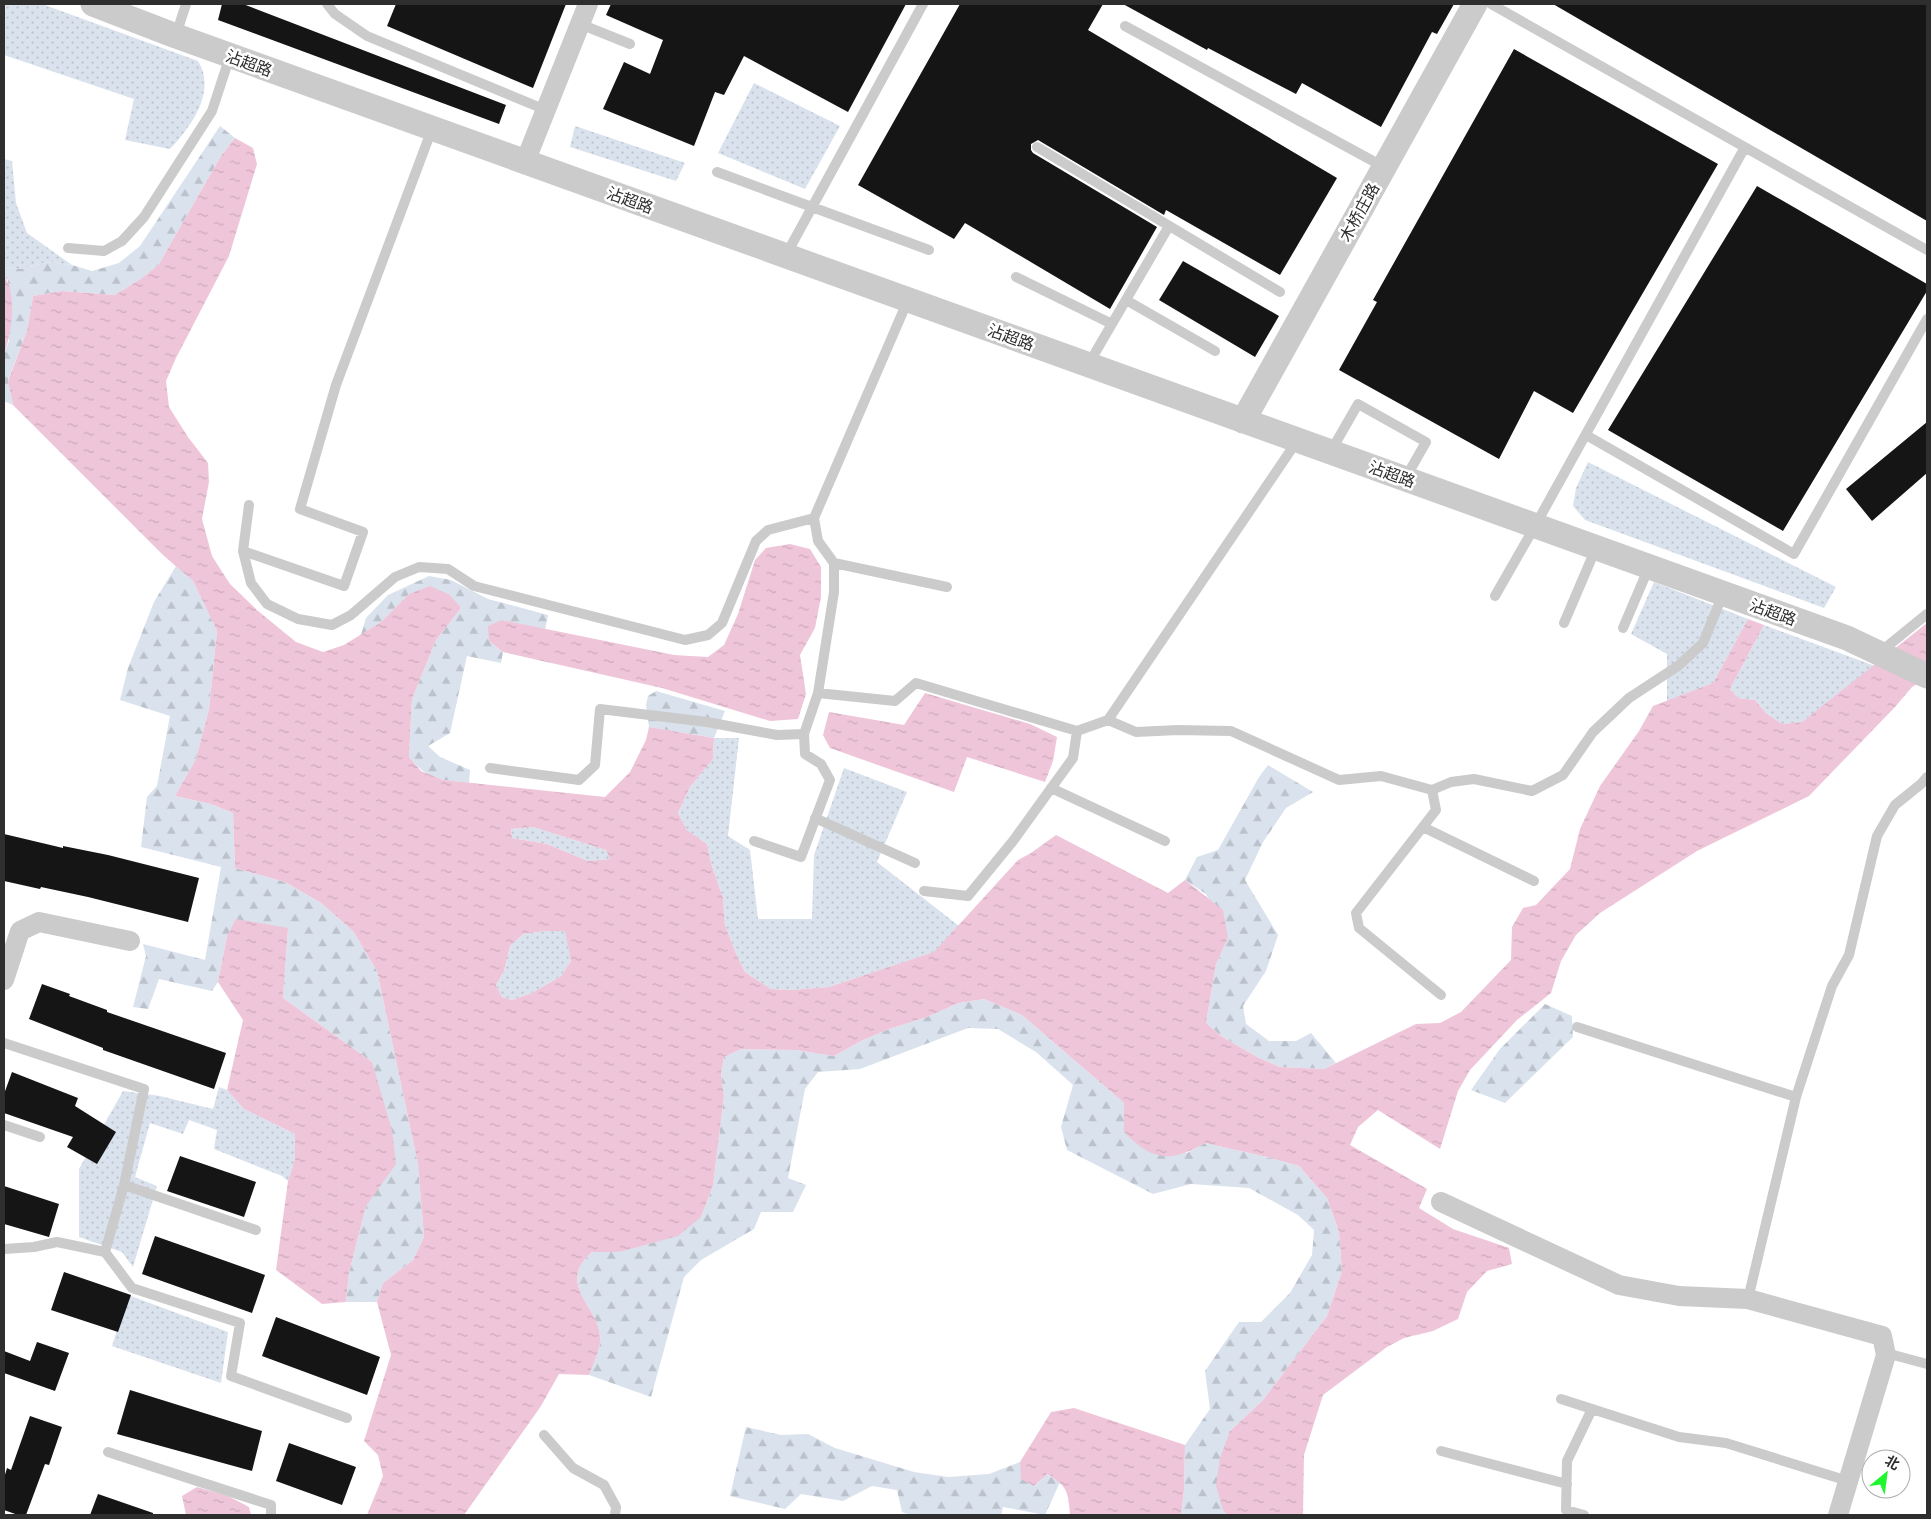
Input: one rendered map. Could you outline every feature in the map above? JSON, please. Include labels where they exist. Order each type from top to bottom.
[{"type":"street","name":"沾超路","points":[[92,4],[230,56],[1847,638],[1927,676]]},
{"type":"street","points":[[525,162],[588,4]]},
{"type":"street","name":"木桥庄路","points":[[1243,420],[1475,4]]},
{"type":"street","points":[[4,980],[20,931],[39,922],[130,941]]},
{"type":"street","points":[[1441,1202],[1619,1285],[1679,1296],[1748,1299],[1882,1336],[1886,1354],[1838,1515]]},
{"type":"lane","points":[[176,36],[186,4]]},
{"type":"lane","points":[[327,4],[336,14],[367,36],[546,110]]},
{"type":"lane","points":[[786,256],[923,4]]},
{"type":"lane","points":[[1491,4],[1927,250]]},
{"type":"lane","points":[[580,24],[630,44]]},
{"type":"lane","points":[[1126,26],[1384,167]]},
{"type":"lane","points":[[68,248],[104,251],[122,241],[144,217],[212,110],[230,56]]},
{"type":"lane","points":[[243,551],[344,586],[363,532],[300,509],[336,385],[433,129]]},
{"type":"lane","points":[[1037,147],[1280,292]]},
{"type":"lane","points":[[1495,596],[1536,526],[1745,147]]},
{"type":"lane","points":[[717,172],[929,250]]},
{"type":"lane","points":[[1088,365],[1170,226]]},
{"type":"lane","points":[[1016,277],[1112,324]]},
{"type":"lane","points":[[754,841],[801,857],[830,780],[821,764],[805,754],[804,734],[818,693],[834,592],[834,563],[818,541],[814,518],[908,300]]},
{"type":"lane","points":[[1126,300],[1215,351]]},
{"type":"lane","points":[[1586,435],[1794,554],[1927,319]]},
{"type":"lane","points":[[1330,452],[1358,404],[1426,442],[1404,479]]},
{"type":"lane","points":[[818,693],[895,701],[916,683],[1077,731],[1108,720],[1298,440]]},
{"type":"lane","points":[[249,505],[243,551],[251,583],[267,604],[298,618],[332,625],[351,614],[395,577],[419,567],[448,569],[474,586],[686,640],[708,636],[722,623],[756,541],[768,530],[814,518]]},
{"type":"lane","points":[[1564,623],[1596,548]]},
{"type":"lane","points":[[834,563],[947,586]]},
{"type":"lane","points":[[1624,628],[1649,567]]},
{"type":"lane","points":[[1108,720],[1136,732],[1178,730],[1231,731],[1340,780],[1381,776],[1432,790],[1451,782],[1474,779],[1532,791],[1563,775],[1593,732],[1628,698],[1678,666],[1703,643],[1723,594]]},
{"type":"lane","points":[[1882,654],[1927,614]]},
{"type":"lane","points":[[490,768],[579,780],[595,765],[600,709],[707,722],[777,734],[804,734]]},
{"type":"lane","points":[[924,891],[968,896],[1013,841],[1073,758],[1077,731]]},
{"type":"lane","points":[[1748,1299],[1796,1096],[1832,986],[1849,955],[1877,836],[1895,805],[1927,777]]},
{"type":"lane","points":[[1052,788],[1165,841]]},
{"type":"lane","points":[[1432,790],[1436,810],[1356,913],[1359,928],[1441,996]]},
{"type":"lane","points":[[815,818],[915,863]]},
{"type":"lane","points":[[1423,827],[1534,881]]},
{"type":"lane","points":[[1577,1027],[1796,1096]]},
{"type":"lane","points":[[4,1043],[144,1089],[124,1185],[105,1252]]},
{"type":"lane","points":[[4,1125],[40,1137]]},
{"type":"lane","points":[[124,1185],[256,1230]]},
{"type":"lane","points":[[4,1249],[34,1247],[58,1242],[105,1252],[132,1288],[240,1323],[231,1376],[347,1418]]},
{"type":"lane","points":[[1886,1354],[1927,1364]]},
{"type":"lane","points":[[1561,1399],[1679,1437],[1726,1443],[1848,1481]]},
{"type":"lane","points":[[1584,1515],[1566,1510],[1567,1461],[1592,1409]]},
{"type":"lane","points":[[544,1435],[573,1468],[604,1485],[616,1506],[615,1515]]},
{"type":"lane","points":[[1441,1451],[1567,1484]]},
{"type":"lane","points":[[108,1452],[271,1505],[271,1515]]},
{"type":"green space","points":[[4,4],[42,4],[198,61],[203,72],[205,84],[203,96],[199,108],[186,130],[170,149],[125,140],[134,99],[4,55]]},
{"type":"green space","points":[[754,83],[840,126],[805,189],[718,153]]},
{"type":"green space","points":[[220,126],[235,138],[221,156],[159,264],[142,278],[115,295],[62,291],[33,296],[27,331],[8,380],[13,405],[4,401],[4,354],[9,341],[8,280],[4,275],[4,267],[21,269],[48,262],[72,265],[92,271],[119,263],[140,246]]},
{"type":"green space","points":[[575,126],[685,163],[676,181],[570,147]]},
{"type":"green space","points":[[4,159],[12,161],[16,203],[27,233],[72,265],[48,262],[21,269],[4,267]]},
{"type":"green space","points":[[1588,462],[1836,587],[1824,608],[1585,520],[1573,506],[1576,488]]},
{"type":"green space","points":[[176,566],[193,581],[217,631],[209,709],[196,759],[175,796],[211,804],[233,813],[235,868],[285,882],[321,903],[353,931],[377,971],[418,1164],[424,1237],[413,1260],[383,1283],[377,1302],[346,1302],[349,1273],[366,1206],[372,1062],[283,998],[288,928],[227,936],[218,982],[212,991],[159,979],[148,1009],[133,1007],[146,956],[143,944],[205,960],[221,867],[141,847],[147,797],[157,786],[170,716],[120,700],[128,668],[154,602]]},
{"type":"green space","points":[[429,576],[451,580],[488,599],[548,615],[545,630],[502,620],[489,641],[503,652],[501,663],[467,656],[450,733],[428,746],[440,757],[470,770],[469,783],[435,778],[422,770],[409,757],[412,699],[436,640],[461,608],[409,594],[381,622],[361,635],[366,618],[388,595]]},
{"type":"green space","points":[[1654,582],[1748,619],[1713,683],[1667,701],[1667,654],[1631,634]]},
{"type":"green space","points":[[1764,625],[1875,666],[1802,722],[1782,724],[1766,713],[1755,700],[1738,698],[1730,689]]},
{"type":"green space","points":[[656,691],[725,711],[714,738],[649,727],[646,705],[648,696]]},
{"type":"green space","points":[[714,738],[739,738],[728,836],[750,850],[758,919],[812,919],[814,855],[844,768],[907,792],[877,862],[959,926],[935,952],[829,987],[791,990],[771,989],[745,972],[725,925],[723,898],[711,863],[707,844],[687,830],[678,813],[690,787],[713,759]]},
{"type":"green space","points":[[1268,765],[1313,792],[1286,808],[1263,842],[1245,880],[1278,935],[1266,971],[1243,1006],[1246,1024],[1269,1041],[1296,1041],[1311,1033],[1336,1063],[1324,1069],[1280,1067],[1257,1057],[1221,1036],[1206,1023],[1216,964],[1228,938],[1206,894],[1185,880],[1197,857],[1218,850],[1259,777]]},
{"type":"green space","points":[[533,827],[606,850],[610,859],[588,861],[547,844],[512,838],[511,829]]},
{"type":"green space","points":[[566,931],[571,961],[561,976],[532,993],[512,1000],[502,997],[496,985],[504,971],[510,946],[523,934]]},
{"type":"green space","points":[[984,999],[1022,1015],[1124,1103],[1124,1132],[1187,1153],[1205,1143],[1299,1166],[1327,1198],[1339,1232],[1342,1271],[1327,1316],[1263,1400],[1230,1431],[1223,1510],[1227,1515],[1181,1515],[1184,1490],[1185,1445],[1210,1409],[1205,1371],[1239,1322],[1261,1322],[1290,1293],[1312,1255],[1314,1230],[1298,1215],[1249,1188],[1191,1184],[1153,1194],[1067,1150],[1061,1127],[1073,1085],[1036,1052],[998,1029],[968,1028],[860,1069],[818,1072],[805,1089],[788,1178],[806,1185],[793,1212],[761,1212],[754,1229],[701,1260],[684,1277],[651,1397],[589,1375],[596,1359],[600,1342],[599,1330],[595,1319],[578,1287],[577,1276],[581,1264],[592,1252],[619,1252],[701,1217],[713,1186],[724,1096],[721,1074],[724,1057],[741,1049],[796,1050],[834,1056],[861,1041],[889,1029],[924,1018],[959,1003]]},
{"type":"green space","points":[[1545,1004],[1572,1016],[1573,1037],[1505,1103],[1471,1090],[1500,1049]]},
{"type":"green space","points":[[219,1087],[227,1090],[244,1109],[295,1134],[295,1159],[288,1181],[282,1176],[214,1149],[217,1130],[189,1120],[183,1134],[150,1123],[135,1177],[157,1186],[133,1267],[122,1252],[79,1237],[79,1169],[123,1091],[160,1096],[213,1109]]},
{"type":"green space","points":[[128,1295],[228,1332],[221,1383],[112,1346]]},
{"type":"green space","points":[[746,1427],[781,1435],[808,1434],[835,1448],[914,1472],[948,1477],[989,1474],[1020,1462],[1022,1479],[1035,1486],[1046,1474],[1060,1482],[1045,1515],[1003,1507],[1001,1515],[910,1515],[902,1512],[897,1490],[872,1486],[843,1501],[801,1494],[785,1509],[730,1496]]},
{"type":"water","points":[[235,138],[253,148],[257,164],[229,256],[166,381],[169,407],[188,437],[208,463],[209,482],[202,519],[212,556],[230,584],[258,611],[296,642],[323,652],[344,645],[381,622],[409,594],[430,586],[450,595],[461,608],[436,640],[412,699],[409,757],[421,771],[443,780],[605,797],[630,772],[646,740],[649,727],[714,738],[713,759],[690,787],[678,813],[687,830],[707,844],[711,863],[723,898],[725,925],[745,972],[771,989],[791,990],[829,987],[934,952],[1018,860],[1056,835],[1168,893],[1185,880],[1223,910],[1228,938],[1216,964],[1206,1023],[1221,1036],[1257,1057],[1280,1067],[1324,1069],[1416,1024],[1440,1023],[1461,1012],[1511,960],[1512,927],[1523,908],[1536,905],[1570,869],[1580,829],[1600,786],[1639,731],[1653,706],[1713,683],[1748,619],[1764,625],[1730,689],[1738,698],[1755,700],[1766,713],[1782,724],[1802,722],[1927,623],[1927,678],[1912,687],[1809,796],[1697,851],[1600,913],[1576,935],[1561,961],[1551,993],[1517,1020],[1470,1070],[1458,1091],[1440,1149],[1378,1110],[1358,1127],[1350,1145],[1427,1189],[1419,1208],[1453,1229],[1509,1248],[1512,1264],[1487,1271],[1467,1292],[1458,1319],[1433,1331],[1404,1338],[1387,1347],[1323,1395],[1304,1455],[1303,1515],[1227,1515],[1223,1510],[1216,1486],[1220,1458],[1230,1431],[1263,1400],[1327,1316],[1342,1271],[1339,1232],[1327,1198],[1299,1166],[1267,1157],[1205,1143],[1182,1154],[1172,1156],[1162,1156],[1144,1149],[1124,1132],[1124,1103],[1022,1015],[984,999],[959,1003],[924,1018],[889,1029],[861,1041],[834,1056],[796,1050],[741,1049],[724,1057],[721,1074],[724,1096],[713,1186],[701,1217],[678,1236],[619,1252],[592,1252],[581,1264],[577,1276],[578,1287],[595,1319],[599,1330],[600,1342],[596,1359],[589,1375],[559,1374],[541,1406],[464,1515],[367,1515],[383,1476],[378,1455],[364,1441],[391,1355],[377,1302],[383,1283],[413,1260],[424,1237],[418,1164],[377,971],[353,931],[321,903],[285,882],[235,868],[233,813],[211,804],[175,796],[196,759],[209,709],[217,631],[193,581],[163,555],[13,405],[8,381],[27,331],[33,296],[62,291],[115,295],[142,278],[159,264],[221,156]],"holes":[[[533,827],[606,850],[610,859],[588,861],[547,844],[512,838],[511,829]],[[565,931],[571,961],[561,976],[532,993],[512,1000],[502,997],[496,985],[504,971],[510,946],[523,934]]]},
{"type":"water","points":[[4,275],[11,292],[12,314],[4,354]]},
{"type":"water","points":[[790,544],[810,549],[821,567],[821,597],[815,628],[800,655],[806,694],[798,719],[770,721],[662,688],[503,652],[489,641],[488,626],[502,620],[674,655],[708,657],[724,645],[738,614],[755,560],[766,548]]},
{"type":"water","points":[[925,693],[1030,724],[1057,737],[1053,761],[1045,782],[967,757],[954,792],[830,748],[823,735],[829,712],[904,725]]},
{"type":"water","points":[[236,919],[288,928],[283,998],[372,1062],[392,1130],[396,1164],[366,1206],[349,1273],[346,1302],[322,1304],[276,1270],[288,1181],[295,1159],[295,1134],[244,1109],[227,1090],[243,1020],[218,982],[227,936]]},
{"type":"water","points":[[1074,1408],[1185,1445],[1184,1490],[1181,1515],[1070,1515],[1066,1490],[1054,1479],[1047,1474],[1034,1486],[1021,1479],[1020,1462],[1051,1412]]},
{"type":"water","points":[[197,1487],[228,1496],[249,1507],[251,1515],[186,1515],[182,1496]]},
{"type":"building","points":[[222,4],[243,4],[506,105],[499,124],[218,20]]},
{"type":"building","points":[[396,4],[566,4],[533,88],[387,26]]},
{"type":"building","points":[[611,4],[906,4],[848,112],[744,56],[724,95],[715,92],[694,146],[603,109],[624,62],[650,74],[663,40],[606,15]]},
{"type":"building","points":[[960,4],[1103,4],[1088,30],[1337,178],[1280,275],[1166,210],[1164,215],[1038,140],[1031,144],[1033,153],[1157,227],[1110,309],[965,223],[954,239],[858,185]]},
{"type":"building","points":[[1123,4],[1454,4],[1437,34],[1432,32],[1381,127],[1302,83],[1296,94],[1208,48],[1207,50]]},
{"type":"building","points":[[1553,4],[1927,4],[1927,221]]},
{"type":"building","points":[[1514,49],[1718,164],[1573,413],[1534,391],[1499,459],[1339,370],[1377,302],[1373,300]]},
{"type":"building","points":[[1757,186],[1927,284],[1927,291],[1783,531],[1608,430]]},
{"type":"building","points":[[1183,261],[1279,316],[1255,357],[1159,300]]},
{"type":"building","points":[[1927,422],[1927,473],[1872,521],[1846,489]]},
{"type":"building","points":[[4,834],[63,848],[63,846],[108,855],[199,878],[188,922],[88,897],[4,881]]},
{"type":"building","points":[[42,984],[70,994],[69,996],[107,1010],[107,1012],[226,1053],[214,1089],[103,1050],[103,1048],[29,1019]]},
{"type":"building","points":[[12,1072],[78,1098],[75,1106],[116,1132],[97,1164],[67,1147],[73,1137],[4,1113],[4,1094]]},
{"type":"building","points":[[180,1156],[256,1182],[244,1217],[167,1191]]},
{"type":"building","points":[[4,1186],[59,1204],[49,1237],[4,1224]]},
{"type":"building","points":[[155,1236],[265,1275],[252,1313],[142,1274]]},
{"type":"building","points":[[64,1272],[131,1295],[118,1332],[51,1310]]},
{"type":"building","points":[[276,1317],[380,1357],[367,1395],[262,1356]]},
{"type":"building","points":[[37,1342],[69,1353],[55,1391],[4,1373],[4,1351],[30,1361]]},
{"type":"building","points":[[130,1390],[262,1431],[252,1471],[117,1434]]},
{"type":"building","points":[[30,1416],[62,1427],[49,1465],[45,1464],[26,1515],[18,1515],[4,1510],[4,1478],[7,1468],[11,1470]]},
{"type":"building","points":[[289,1443],[356,1467],[342,1505],[276,1481]]},
{"type":"building","points":[[98,1494],[153,1513],[153,1515],[90,1515]]}]
